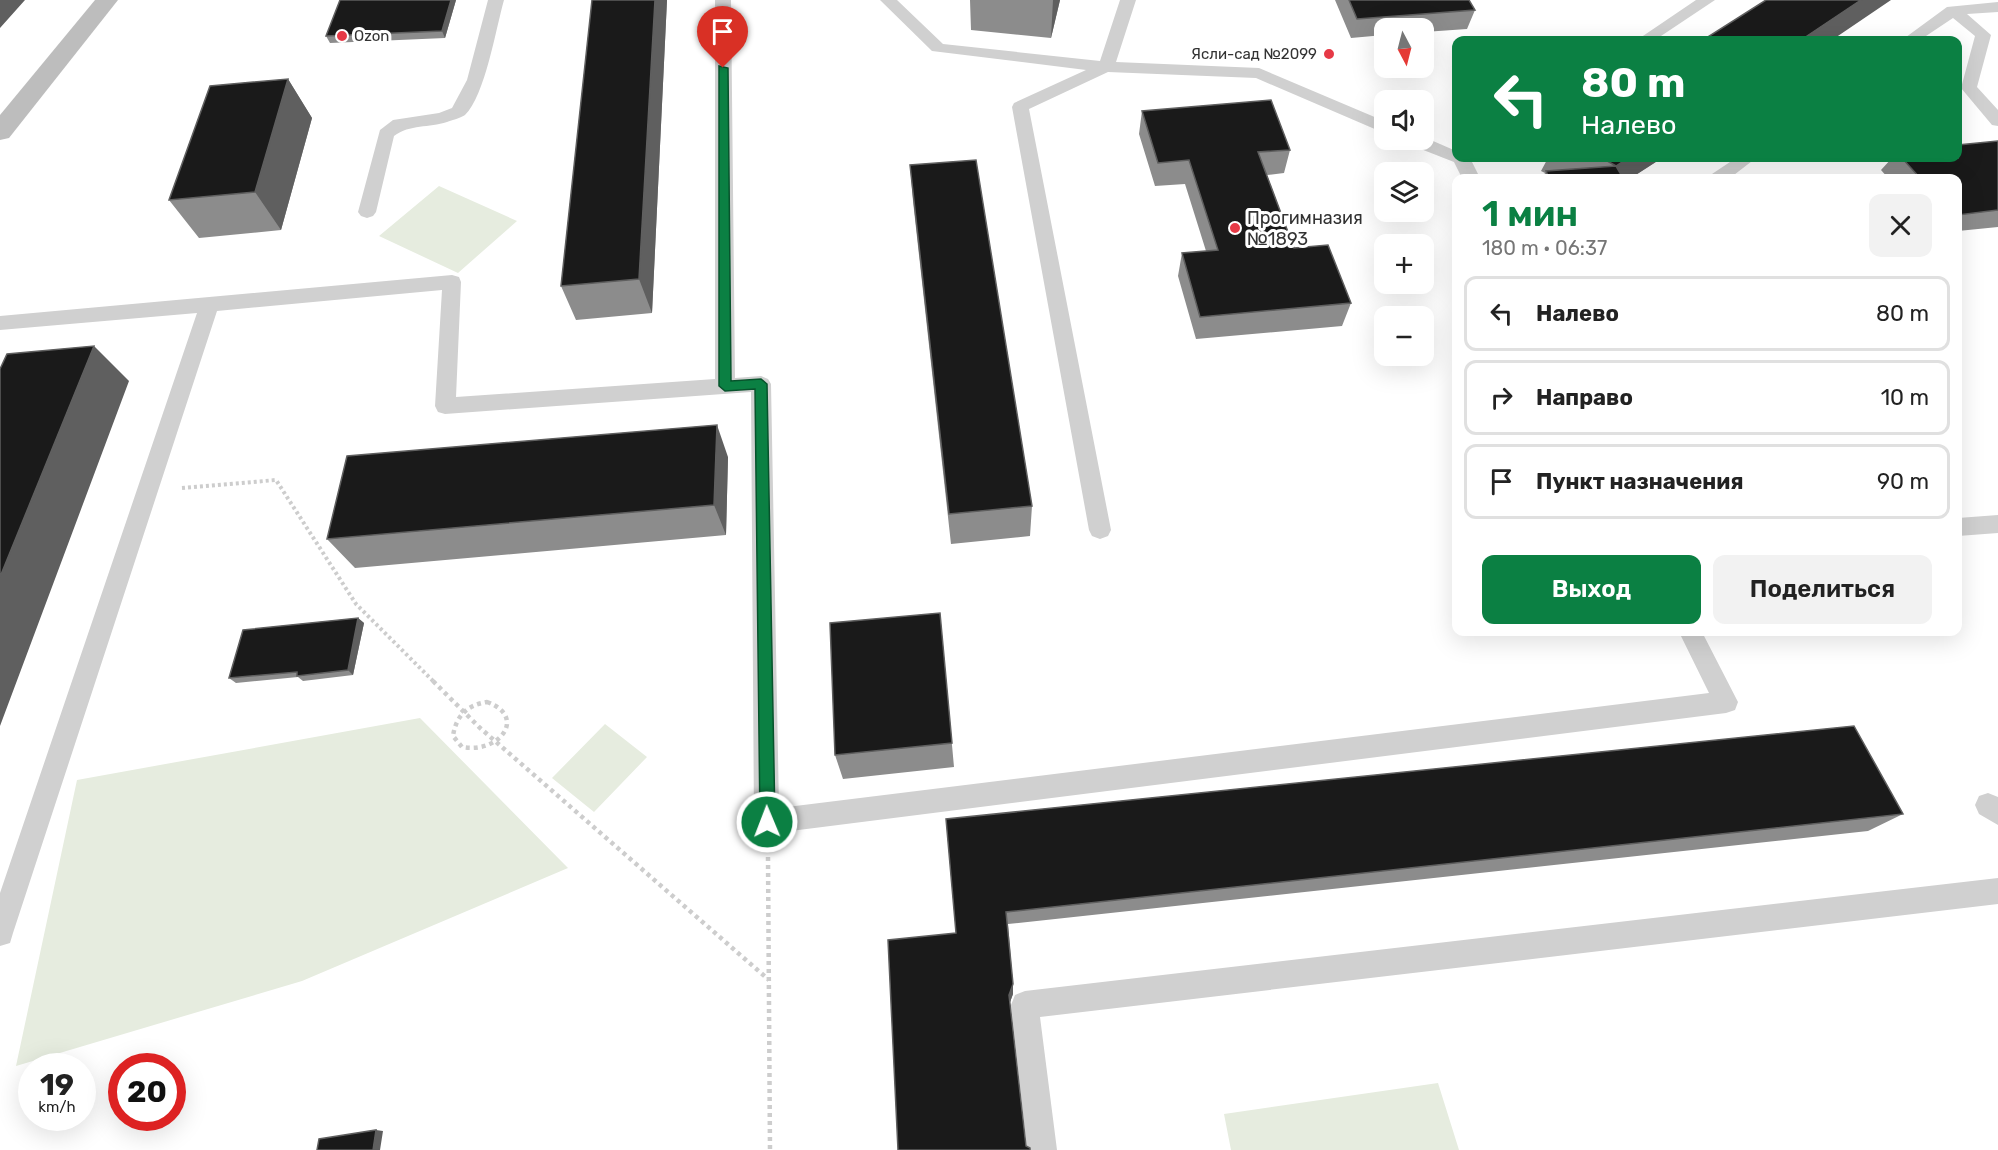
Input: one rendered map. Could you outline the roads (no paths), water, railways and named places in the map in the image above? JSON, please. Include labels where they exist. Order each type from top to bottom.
[{"type":"main road","points":[[0,132],[107,0]]},
{"type":"lane","points":[[366,212],[386,134],[399,124],[442,118],[458,111],[467,99],[475,80],[496,0]]},
{"type":"lane","points":[[723,0],[725,386]]},
{"type":"lane","points":[[888,0],[938,48],[1106,67],[1259,73],[1374,123]]},
{"type":"lane","points":[[1100,530],[1020,107],[1106,67],[1128,0]]},
{"type":"lane","points":[[1651,36],[1707,0]]},
{"type":"lane","points":[[1916,36],[1953,10],[1998,7]]},
{"type":"lane","points":[[1953,10],[1983,35],[1969,88],[1998,121]]},
{"type":"lane","points":[[1434,148],[1452,155]]},
{"type":"lane","points":[[1724,174],[1741,162]]},
{"type":"lane","points":[[0,323],[452,282],[445,406],[761,384],[767,822],[1726,702],[1692,636]]},
{"type":"lane","points":[[0,933],[209,305]]},
{"type":"lane","points":[[1962,527],[1998,524]]},
{"type":"lane","points":[[1042,1150],[1025,1005],[1998,891]]},
{"type":"place","name":"Ozon","points":[[342,36]]},
{"type":"place","name":"Ясли-сад №2099","points":[[1329,54]]},
{"type":"place","name":"Прогимназия №1893","points":[[1235,228]]}]
